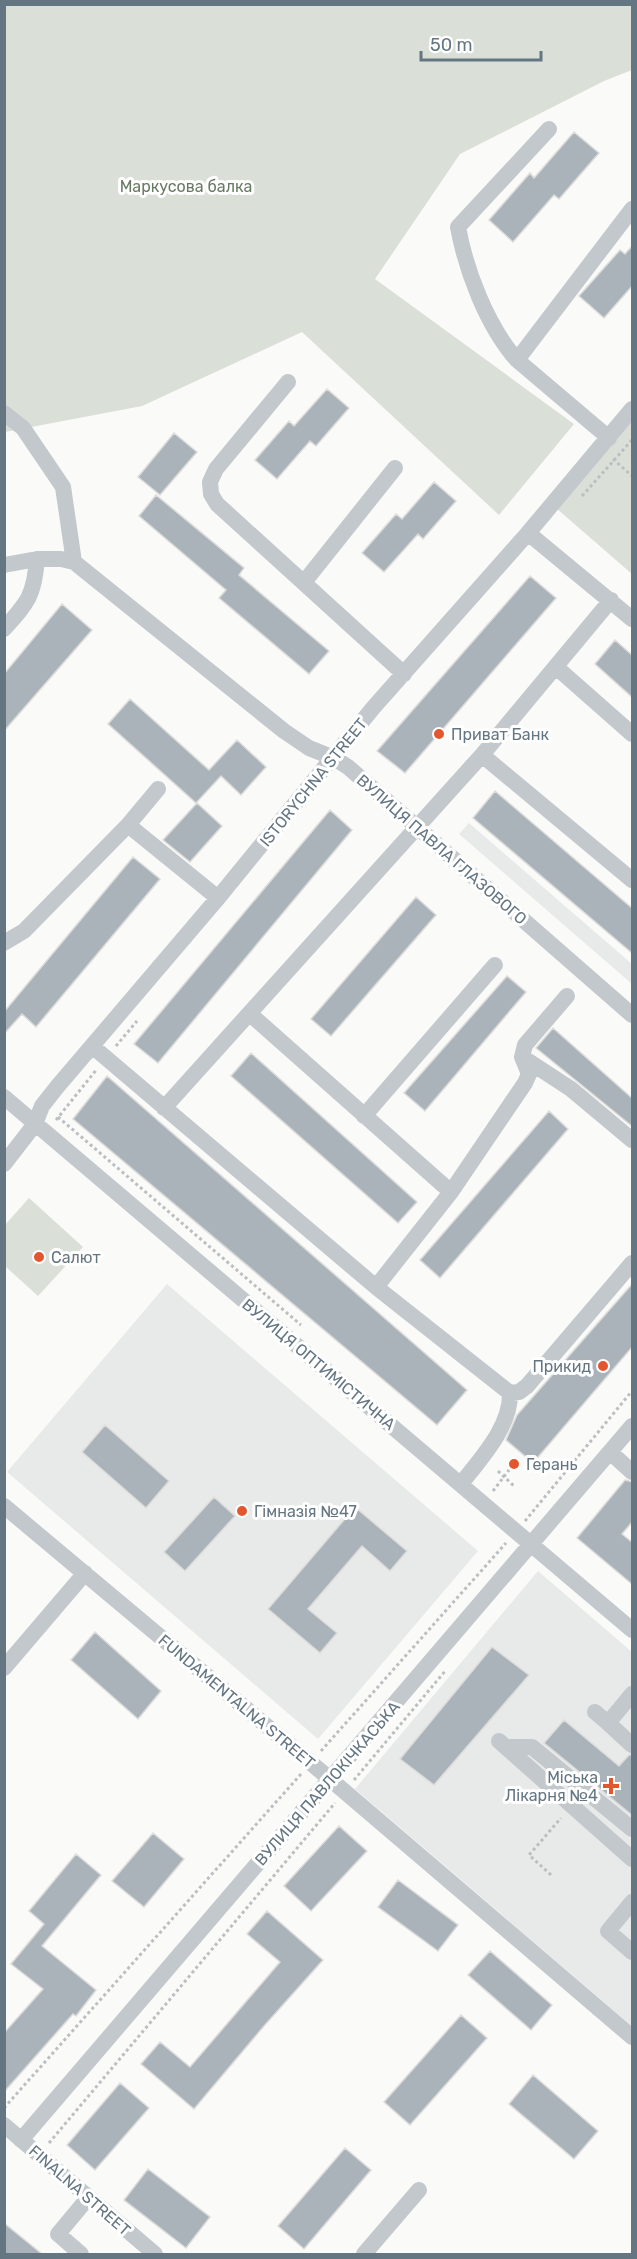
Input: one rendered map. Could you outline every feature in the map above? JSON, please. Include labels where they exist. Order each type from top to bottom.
[{"type":"street","points":[[549,129],[458,227],[463,254],[474,283],[504,346],[604,443]]},
{"type":"street","points":[[517,360],[633,209]]},
{"type":"street","points":[[288,382],[216,469],[210,482],[211,494],[224,510],[305,581],[404,674]]},
{"type":"street","name":"ISTORYCHNA STREET","points":[[4,1164],[35,1124],[49,1096],[218,898],[373,708],[633,409]]},
{"type":"street","points":[[4,412],[23,428],[63,487],[74,562],[61,559],[37,559],[4,565]]},
{"type":"street","points":[[305,581],[395,468]]},
{"type":"street","points":[[528,532],[633,619]]},
{"type":"street","points":[[4,628],[26,603],[35,583],[37,559]]},
{"type":"street","name":"ВУЛИЦЯ ПАВЛА ГЛАЗОВОГО","points":[[74,562],[284,731],[309,748],[334,758],[417,826],[633,1015]]},
{"type":"street","points":[[164,1108],[482,755],[611,600]]},
{"type":"street","points":[[556,666],[633,734]]},
{"type":"street","points":[[482,755],[633,880]]},
{"type":"street","points":[[4,943],[24,931],[128,825],[158,789]]},
{"type":"street","points":[[128,825],[218,898]]},
{"type":"street","points":[[364,1116],[495,965]]},
{"type":"street","points":[[376,1287],[451,1192],[525,1083],[529,1074],[522,1057],[525,1045],[567,996]]},
{"type":"street","points":[[250,1014],[451,1192]]},
{"type":"street","points":[[92,1046],[376,1287],[510,1393],[519,1392],[527,1386],[633,1263]]},
{"type":"street","points":[[522,1057],[571,1089],[633,1140]]},
{"type":"street","name":"ВУЛИЦЯ ОПТИМІСТИЧНА","points":[[4,1097],[466,1478],[521,1525],[531,1544],[633,1630]]},
{"type":"street","points":[[466,1478],[501,1428],[510,1393]]},
{"type":"street","name":"ВУЛИЦЯ ПАВЛОКІЧКАСЬКА","points":[[21,2140],[633,1426]]},
{"type":"street","points":[[610,1452],[633,1472]]},
{"type":"street","name":"FUNDAMENTALNA STREET","points":[[4,1506],[345,1791],[633,2037]]},
{"type":"street","points":[[4,1668],[85,1573]]},
{"type":"street","points":[[632,1745],[601,1718],[633,1694]]},
{"type":"street","points":[[633,1829],[532,1747],[503,1744],[633,1859]]},
{"type":"street","points":[[633,1902],[608,1931],[633,1952]]},
{"type":"street","name":"FINALNA STREET","points":[[4,2125],[155,2254]]},
{"type":"street","points":[[364,2254],[420,2190]]},
{"type":"street","points":[[81,2254],[58,2234],[88,2198]]},
{"type":"path","points":[[604,443],[633,476]]},
{"type":"path","points":[[58,1117],[309,1333]]},
{"type":"path","points":[[4,2108],[521,1525],[633,1391]]},
{"type":"path","points":[[466,1478],[493,1491],[509,1470]]},
{"type":"path","points":[[498,1471],[514,1486]]},
{"type":"path","points":[[518,1513],[521,1525]]},
{"type":"path","points":[[39,2155],[452,1663]]},
{"type":"path","points":[[551,1875],[529,1856],[572,1805]]},
{"type":"shaded area","points":[[469,823],[632,964],[632,984],[459,834]]},
{"type":"shaded area","name":"Гімназія №47","points":[[167,1284],[478,1551],[318,1739],[7,1472]]},
{"type":"shaded area","points":[[538,1571],[632,1652],[632,2026],[355,1789]]},
{"type":"green space","name":"Маркусова балка","points":[[5,5],[632,5],[632,70],[604,81],[460,154],[375,279],[574,424],[499,515],[302,332],[142,406],[5,432]]},
{"type":"green space","points":[[632,419],[632,574],[556,508]]},
{"type":"green space","name":"Салют","points":[[29,1198],[83,1247],[38,1296],[5,1266],[5,1225]]},
{"type":"building","points":[[574,132],[599,153],[559,199],[554,195],[513,242],[489,220],[530,173],[534,178]]},
{"type":"building","points":[[633,245],[633,285],[604,318],[579,296],[620,250],[625,254]]},
{"type":"building","points":[[327,389],[349,408],[316,446],[310,441],[277,479],[255,460],[289,421],[294,426]]},
{"type":"building","points":[[174,433],[197,452],[160,495],[138,477]]},
{"type":"building","points":[[434,482],[456,501],[423,539],[418,534],[384,572],[362,553],[396,514],[402,519]]},
{"type":"building","points":[[156,495],[244,568],[239,575],[329,651],[309,674],[219,598],[226,590],[139,516]]},
{"type":"building","points":[[530,576],[556,598],[405,773],[377,751]]},
{"type":"building","points":[[62,604],[92,630],[4,731],[4,674]]},
{"type":"building","points":[[615,640],[633,656],[633,698],[595,664]]},
{"type":"building","points":[[130,699],[209,770],[237,740],[266,767],[241,795],[221,776],[196,803],[108,724]]},
{"type":"building","points":[[495,791],[633,909],[633,954],[473,818]]},
{"type":"building","points":[[197,803],[222,826],[190,862],[163,840]]},
{"type":"building","points":[[330,810],[352,830],[158,1063],[134,1044]]},
{"type":"building","points":[[133,857],[160,879],[36,1027],[22,1014],[4,1034],[4,1012]]},
{"type":"building","points":[[416,897],[436,915],[331,1036],[311,1019]]},
{"type":"building","points":[[507,976],[526,992],[425,1111],[404,1093]]},
{"type":"building","points":[[553,1028],[633,1099],[633,1127],[536,1048]]},
{"type":"building","points":[[251,1053],[417,1202],[398,1223],[231,1076]]},
{"type":"building","points":[[107,1076],[467,1390],[437,1425],[73,1119]]},
{"type":"building","points":[[549,1111],[568,1129],[440,1278],[420,1260]]},
{"type":"building","points":[[633,1283],[633,1346],[533,1463],[506,1440],[517,1415]]},
{"type":"building","points":[[105,1425],[169,1481],[146,1508],[82,1452]]},
{"type":"building","points":[[625,1480],[633,1482],[633,1521],[622,1534],[633,1543],[633,1585],[577,1538]]},
{"type":"building","points":[[214,1497],[235,1516],[185,1571],[164,1552]]},
{"type":"building","points":[[355,1507],[407,1551],[390,1571],[362,1546],[308,1609],[337,1633],[320,1653],[268,1609]]},
{"type":"building","points":[[95,1632],[161,1691],[138,1719],[71,1660]]},
{"type":"building","points":[[492,1647],[529,1675],[434,1785],[400,1759]]},
{"type":"building","name":"Міська Лікарня №4","points":[[564,1720],[619,1766],[629,1755],[633,1755],[633,1816],[544,1743]]},
{"type":"building","points":[[339,1826],[367,1851],[311,1911],[284,1886]]},
{"type":"building","points":[[153,1833],[184,1859],[144,1907],[112,1881]]},
{"type":"building","points":[[76,1854],[101,1875],[42,1946],[96,1990],[76,2016],[73,2014],[4,2092],[4,2033],[43,1989],[11,1964],[44,1924],[29,1911]]},
{"type":"building","points":[[398,1880],[458,1925],[438,1951],[378,1907]]},
{"type":"building","points":[[267,1911],[323,1960],[194,2109],[141,2064],[160,2042],[190,2067],[280,1962],[247,1934]]},
{"type":"building","points":[[490,1951],[552,2005],[531,2030],[468,1975]]},
{"type":"building","points":[[461,2015],[487,2038],[410,2125],[384,2102]]},
{"type":"building","points":[[533,2075],[598,2131],[574,2159],[509,2104]]},
{"type":"building","points":[[120,2083],[149,2108],[95,2170],[67,2145]]},
{"type":"building","points":[[345,2148],[371,2170],[304,2249],[278,2226]]},
{"type":"building","points":[[148,2169],[210,2217],[186,2248],[124,2200]]},
{"type":"building","points":[[4,2223],[42,2254],[4,2254]]},
{"type":"place","name":"Приват Банк","points":[[439,734]]},
{"type":"place","name":"Салют","points":[[39,1257]]},
{"type":"place","name":"Прикид","points":[[603,1366]]},
{"type":"place","name":"Герань","points":[[514,1464]]},
{"type":"place","name":"Гімназія №47","points":[[242,1511]]},
{"type":"place","name":"Міська Лікарня №4","points":[[611,1786]]}]
